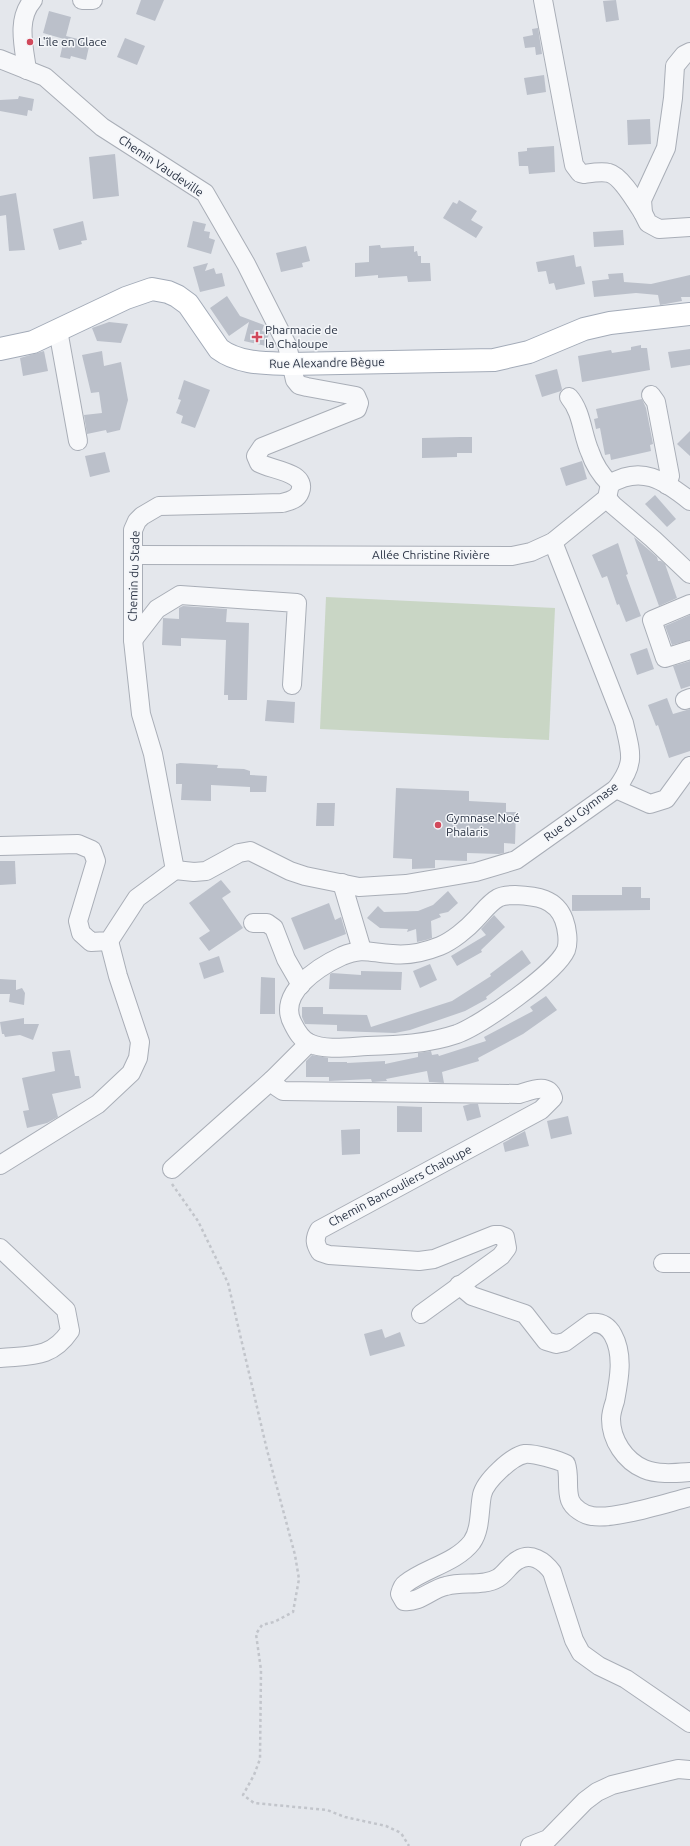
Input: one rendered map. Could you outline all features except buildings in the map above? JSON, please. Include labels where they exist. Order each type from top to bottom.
[{"type":"main road","name":"Rue Alexandre Bègue","points":[[0,349],[33,342],[126,298],[152,289],[172,294],[188,304],[219,349],[226,354],[235,358],[262,363],[290,364],[494,360],[529,352],[584,329],[610,323],[690,314]]},
{"type":"street","points":[[27,70],[23,38],[23,19],[33,0]]},
{"type":"street","points":[[82,0],[93,0]]},
{"type":"street","points":[[543,0],[576,169],[584,174],[608,172],[613,175],[620,181],[643,213],[648,223],[659,229],[690,227]]},
{"type":"street","points":[[643,213],[642,200],[666,148],[673,98],[675,66],[684,55],[690,52]]},
{"type":"street","name":"Chemin Vaudeville","points":[[0,60],[45,77],[102,127],[205,193],[246,264],[287,345],[290,364]]},
{"type":"street","points":[[58,330],[78,441]]},
{"type":"street","name":"Chemin du Stade","points":[[175,870],[154,754],[141,714],[133,640],[133,530],[137,521],[142,516],[159,506],[282,503],[298,497],[301,490],[301,483],[298,478],[293,474],[259,463],[256,456],[257,452],[262,447],[357,409],[359,402],[356,396],[307,388],[299,385],[295,380],[290,364]]},
{"type":"street","points":[[651,395],[656,402],[670,476],[668,485]]},
{"type":"street","points":[[569,397],[576,404],[590,452],[609,491],[613,505],[653,539],[690,574]]},
{"type":"street","name":"Allée Christine Rivière","points":[[133,555],[512,556],[530,552],[553,542],[609,491],[622,477],[637,474],[650,477],[668,485],[690,501]]},
{"type":"street","name":"Rue du Gymnase","points":[[342,883],[359,887],[406,884],[476,872],[516,860],[616,789],[626,776],[630,762],[630,747],[624,723],[553,542]]},
{"type":"street","points":[[133,640],[157,609],[180,595],[297,603],[292,686]]},
{"type":"street","points":[[690,604],[652,620],[665,658],[690,650]]},
{"type":"street","points":[[616,789],[650,804],[666,798],[690,766]]},
{"type":"street","points":[[0,846],[78,844],[92,850],[96,861],[78,921],[81,933],[91,942],[109,941]]},
{"type":"street","points":[[0,1165],[98,1104],[131,1073],[138,1058],[140,1042],[118,976],[109,941],[137,898],[175,870],[194,872],[206,871],[239,853],[250,851],[290,871],[304,876],[342,883],[362,950]]},
{"type":"street","points":[[516,895],[532,896],[549,901],[562,912],[567,927],[566,949],[555,966],[502,1009],[457,1034],[414,1044],[332,1048],[309,1043],[299,1035],[290,1018],[290,1002],[297,989],[318,969],[343,956],[362,950],[392,954],[413,954],[441,946],[476,920],[487,906],[499,897],[516,895]]},
{"type":"street","points":[[253,922],[267,923],[274,928],[286,959],[301,985]]},
{"type":"street","points":[[172,1169],[272,1080],[309,1043]]},
{"type":"street","name":"Chemin Bancouliers Chaloupe","points":[[272,1080],[277,1087],[283,1091],[519,1094],[540,1088],[548,1090],[552,1094],[553,1098],[541,1110],[319,1230],[315,1237],[316,1245],[320,1252],[329,1255],[419,1261],[434,1259],[494,1235],[500,1235],[505,1238],[507,1248],[501,1256],[459,1286]]},
{"type":"street","points":[[0,1248],[66,1310],[70,1331],[62,1343],[46,1353],[0,1358]]},
{"type":"street","points":[[663,1263],[690,1263]]},
{"type":"street","points":[[421,1314],[459,1286],[472,1296],[525,1314],[546,1341],[556,1344],[565,1342],[591,1323],[601,1324],[609,1329],[616,1340],[620,1360],[618,1383],[611,1419],[614,1439],[624,1455],[645,1469],[668,1473],[690,1472]]},
{"type":"street","points":[[690,1497],[608,1517],[591,1516],[581,1512],[571,1501],[568,1486],[569,1472],[566,1464],[559,1460],[525,1454],[511,1462],[488,1481],[482,1493],[479,1519],[472,1542],[461,1552],[404,1584],[400,1594],[404,1601],[410,1601],[419,1599],[439,1588],[457,1583],[485,1583],[498,1578],[518,1559],[529,1556],[539,1559],[552,1572],[574,1640],[581,1653],[599,1666],[626,1679],[690,1723]]},
{"type":"street","points":[[530,1846],[548,1839],[585,1801],[597,1792],[612,1785],[639,1778],[678,1769],[690,1770]]},
{"type":"path","points":[[172,1169],[167,1174],[169,1181],[198,1221],[228,1283],[267,1450],[295,1555],[299,1579],[293,1612],[274,1622],[262,1625],[256,1634],[261,1670],[260,1759],[254,1776],[243,1796],[254,1803],[327,1810],[345,1817],[386,1826],[401,1833],[409,1846]]},
{"type":"green space","points":[[326,597],[555,608],[549,740],[320,729]]},
{"type":"place","name":"L'île en Glace","points":[[30,42]]},
{"type":"place","name":"Pharmacie de la Chaloupe","points":[[257,337]]},
{"type":"place","name":"Gymnase Noé Phalaris","points":[[438,825]]}]
